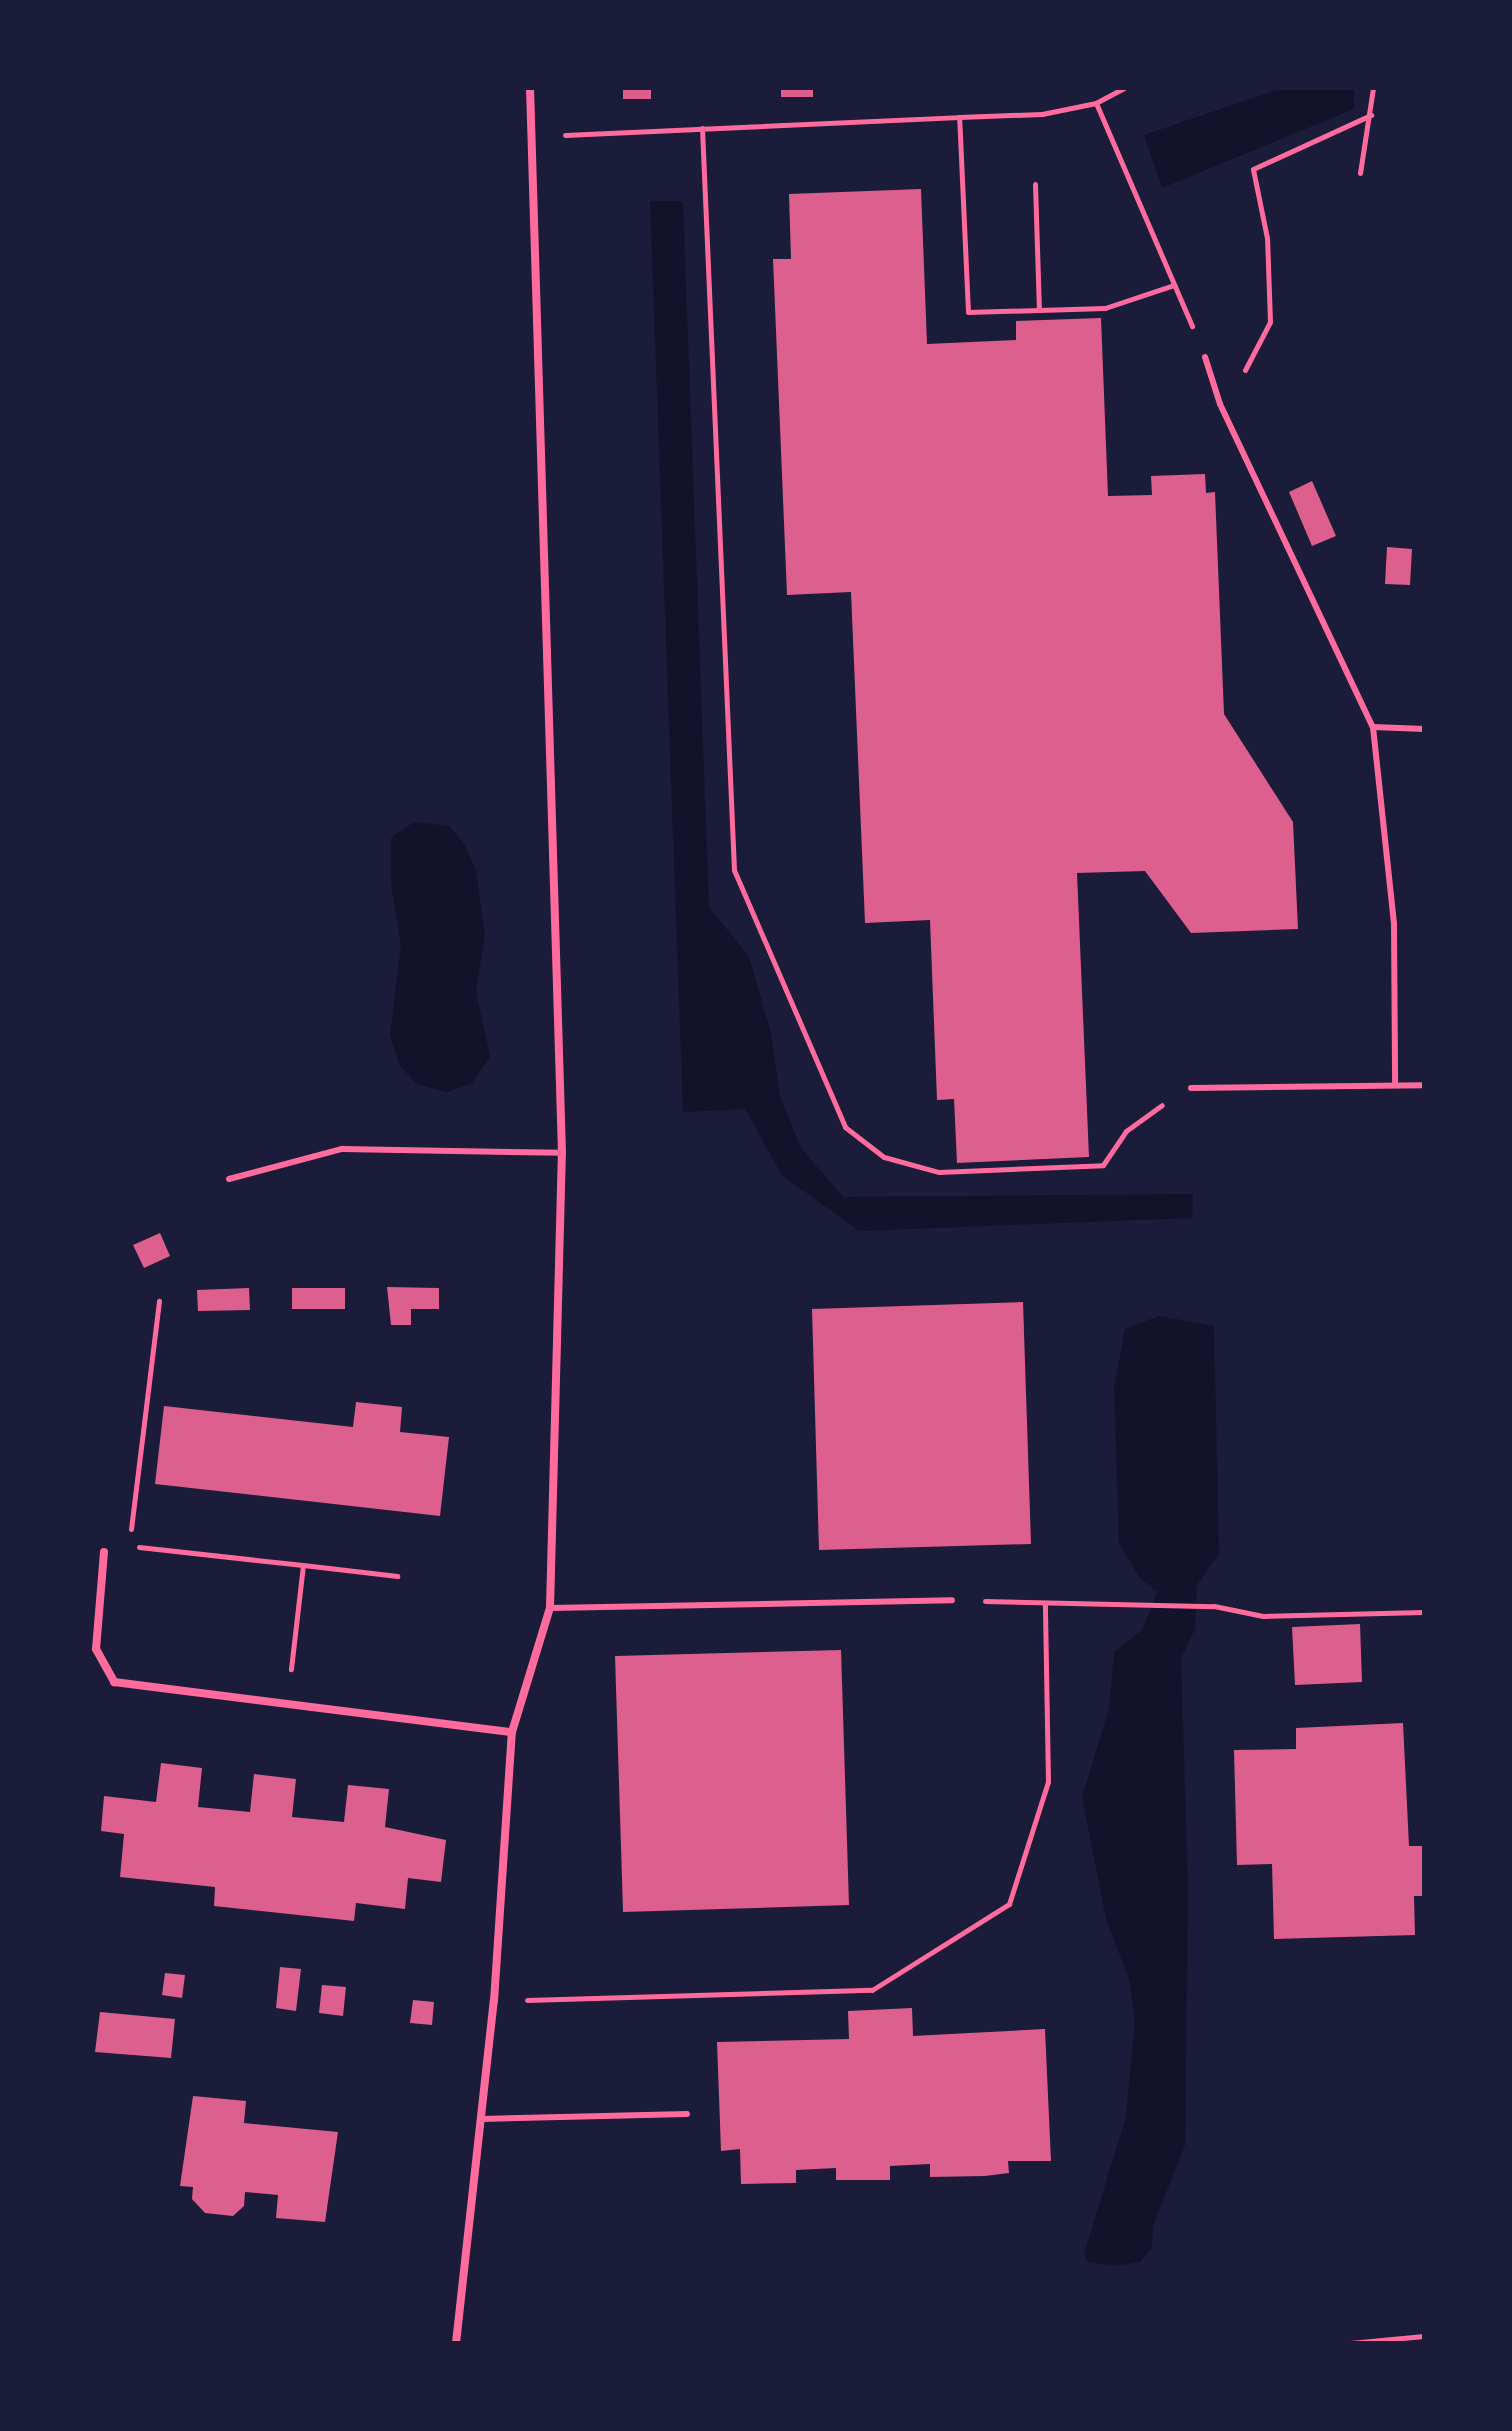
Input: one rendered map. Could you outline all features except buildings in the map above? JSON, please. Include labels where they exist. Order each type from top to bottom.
[{"type":"street","points":[[456,2343],[494,2001],[512,1732],[550,1608],[562,1153],[530,88]]},
{"type":"street","points":[[104,1552],[96,1649],[114,1682],[512,1732]]},
{"type":"lane","points":[[1205,357],[1220,404],[1373,727],[1394,924],[1395,1085]]},
{"type":"lane","points":[[1373,727],[1424,729]]},
{"type":"lane","points":[[1191,1088],[1424,1085]]},
{"type":"lane","points":[[229,1179],[342,1149],[562,1153]]},
{"type":"lane","points":[[550,1608],[952,1600]]},
{"type":"lane","points":[[481,2119],[687,2114]]},
{"type":"path","points":[[533,137],[1042,114],[1096,103],[1124,88]]},
{"type":"path","points":[[1360,173],[1373,88]]},
{"type":"path","points":[[1096,103],[1205,357]]},
{"type":"path","points":[[1220,404],[1270,322],[1267,238],[1253,169],[1371,115]]},
{"type":"path","points":[[959,117],[968,312],[1105,308],[1174,285]]},
{"type":"path","points":[[702,128],[734,870],[845,1127],[884,1157],[939,1172],[1103,1165],[1126,1131],[1191,1088]]},
{"type":"path","points":[[1035,184],[1039,310]]},
{"type":"path","points":[[159,1301],[129,1546],[397,1576]]},
{"type":"path","points":[[287,1703],[303,1565]]},
{"type":"path","points":[[952,1600],[1143,1608],[1214,1606],[1263,1616],[1424,1612]]},
{"type":"path","points":[[494,2001],[872,1990],[1009,1904],[1048,1782],[1045,1603]]},
{"type":"path","points":[[1350,2343],[1424,2336]]},
{"type":"shaded area","points":[[1282,88],[1354,88],[1354,109],[1162,188],[1144,135]]},
{"type":"shaded area","points":[[650,201],[683,201],[709,907],[749,957],[771,1033],[780,1096],[801,1148],[843,1197],[1193,1194],[1192,1218],[859,1231],[782,1175],[745,1109],[683,1112]]},
{"type":"shaded area","points":[[414,822],[449,826],[464,844],[476,870],[485,935],[476,991],[490,1057],[472,1083],[447,1092],[417,1084],[400,1066],[390,1035],[401,945],[391,884],[391,838]]},
{"type":"shaded area","points":[[1159,1316],[1214,1326],[1219,1554],[1197,1585],[1195,1629],[1181,1658],[1188,1889],[1185,2145],[1153,2225],[1152,2248],[1140,2262],[1114,2266],[1088,2262],[1084,2254],[1126,2117],[1135,2019],[1129,1979],[1106,1919],[1082,1797],[1109,1709],[1114,1652],[1143,1629],[1157,1592],[1140,1578],[1119,1543],[1114,1387],[1125,1329]]}]
